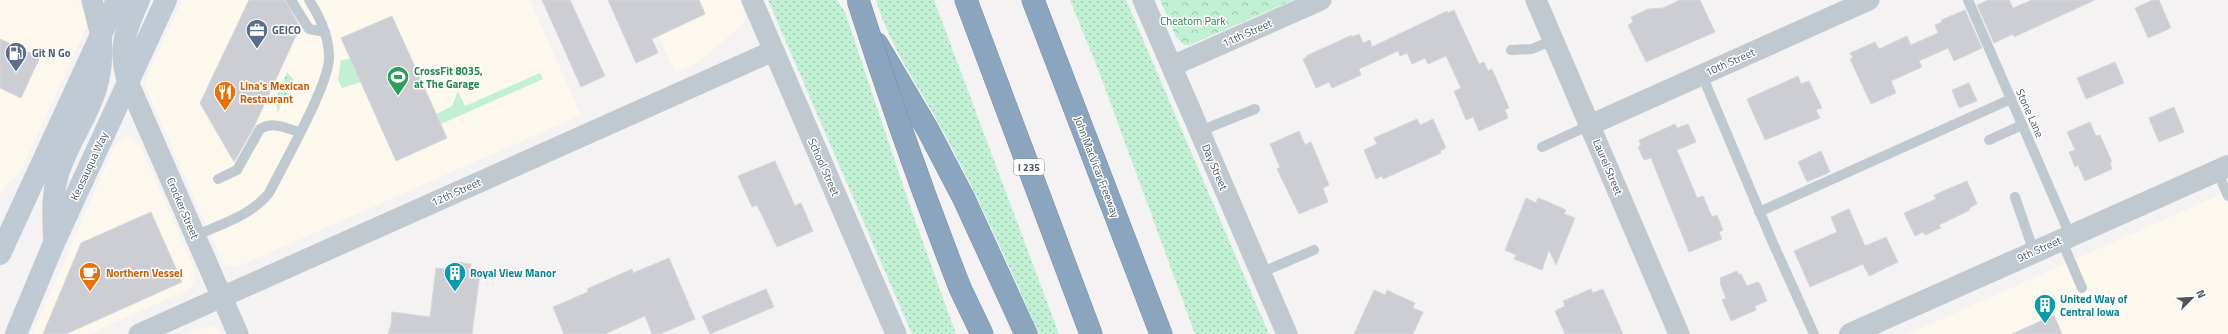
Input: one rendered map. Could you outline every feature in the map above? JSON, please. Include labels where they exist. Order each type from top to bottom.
[{"type":"highway","points":[[851,0],[928,130],[957,185],[995,264],[1026,334]]},
{"type":"highway","points":[[858,0],[884,82],[920,186],[962,291],[982,334]]},
{"type":"highway","name":"I 235","points":[[966,0],[1091,334]]},
{"type":"highway","name":"John MacVicar Freeway","points":[[1033,0],[1161,334]]},
{"type":"highway","points":[[962,291],[975,334]]},
{"type":"highway","points":[[1148,301],[1167,334]]},
{"type":"main road","points":[[0,254],[117,0]]},
{"type":"main road","points":[[128,82],[122,50],[124,35],[139,0]]},
{"type":"main road","name":"Keosauqua Way","points":[[16,334],[54,242],[166,0]]},
{"type":"main road","points":[[54,242],[53,193],[59,170],[91,104],[100,78],[102,58],[101,36]]},
{"type":"street","points":[[92,0],[101,36]]},
{"type":"street","name":"School Street","points":[[752,0],[896,334]]},
{"type":"street","name":"Day Street","points":[[1143,0],[1287,334]]},
{"type":"street","name":"11th Street","points":[[1172,66],[1321,0]]},
{"type":"street","name":"Laurel Street","points":[[1536,0],[1679,334]]},
{"type":"street","name":"10th Street","points":[[1590,125],[1869,0]]},
{"type":"street","name":"12th Street","points":[[139,334],[773,51]]},
{"type":"street","name":"Crocker Street","points":[[128,82],[238,334]]},
{"type":"street","name":"9th Street","points":[[1850,334],[2223,168]]},
{"type":"lane","points":[[291,0],[310,29],[325,32]]},
{"type":"lane","points":[[195,236],[248,212],[260,204],[269,192],[299,132],[328,70],[330,58],[325,32],[309,0]]},
{"type":"lane","name":"Stone Lane","points":[[1968,0],[2022,125],[2066,237],[2082,288]]},
{"type":"lane","points":[[1511,50],[1532,49],[1553,40]]},
{"type":"lane","points":[[1702,75],[1759,212],[1814,334]]},
{"type":"lane","points":[[1759,212],[2011,99]]},
{"type":"lane","points":[[1200,131],[1255,109]]},
{"type":"lane","points":[[218,179],[237,170],[260,129],[273,124],[299,132]]},
{"type":"lane","points":[[1542,147],[1590,125]]},
{"type":"lane","points":[[1990,140],[2022,125]]},
{"type":"lane","points":[[2223,168],[2228,196]]},
{"type":"lane","points":[[2015,197],[2034,252]]},
{"type":"lane","points":[[1260,273],[1314,250]]},
{"type":"shaded area","points":[[0,0],[78,0],[85,15],[87,26],[20,173],[6,186],[0,196]]},
{"type":"shaded area","points":[[182,0],[530,0],[581,115],[239,266],[227,266],[221,259],[145,86],[147,77]]},
{"type":"shaded area","points":[[643,0],[740,0],[746,19],[740,27],[704,57],[691,66],[675,73]]},
{"type":"shaded area","points":[[125,137],[131,137],[140,145],[195,270],[194,282],[191,287],[183,292],[89,334],[32,334],[116,143]]},
{"type":"shaded area","points":[[2228,191],[2228,334],[1908,334]]},
{"type":"shaded area","points":[[211,326],[219,329],[222,334],[187,334]]},
{"type":"green space","points":[[768,0],[837,0],[845,12],[912,212],[956,334],[912,334]]},
{"type":"green space","points":[[876,0],[934,0],[1059,334],[1039,334],[973,190],[940,124],[899,55],[882,19]]},
{"type":"green space","points":[[1070,0],[1126,0],[1269,334],[1195,334],[1100,74]]},
{"type":"green space","name":"Cheatom Park","points":[[1160,0],[1293,0],[1190,45],[1184,45],[1176,37]]},
{"type":"green space","points":[[351,59],[361,82],[342,88],[338,80],[341,60]]},
{"type":"green space","points":[[287,72],[294,80],[278,111],[275,101]]},
{"type":"green space","points":[[540,73],[543,79],[441,124],[436,114],[452,106],[458,91],[465,106]]},
{"type":"building","points":[[249,0],[285,0],[300,27],[253,129],[234,162],[200,103]]},
{"type":"building","points":[[542,0],[570,0],[605,76],[581,87]]},
{"type":"building","points":[[608,0],[699,0],[705,14],[652,39],[658,53],[636,63]]},
{"type":"building","points":[[1680,0],[1700,0],[1715,32],[1646,62],[1628,25],[1633,22],[1631,17],[1648,9],[1663,8]]},
{"type":"building","points":[[1988,0],[2009,0],[2013,8],[2032,0],[2095,0],[2014,37],[2013,34],[1994,43],[1977,5]]},
{"type":"building","points":[[2153,0],[2159,0],[2171,28],[2148,38],[2135,8]]},
{"type":"building","points":[[1454,10],[1479,64],[1484,62],[1488,71],[1492,69],[1509,108],[1505,110],[1508,118],[1479,131],[1473,117],[1466,120],[1454,91],[1461,88],[1446,56],[1428,64],[1425,58],[1412,64],[1407,53],[1400,56],[1398,51],[1359,69],[1361,75],[1332,88],[1329,82],[1316,88],[1303,59],[1307,57],[1306,56],[1352,35],[1352,37],[1359,34],[1363,43],[1370,40],[1372,47],[1447,11],[1448,13]]},
{"type":"building","points":[[1965,10],[1982,48],[1954,61],[1948,48],[1919,61],[1922,67],[1891,81],[1896,93],[1871,104],[1850,59],[1853,58],[1850,53],[1875,42],[1879,49],[1907,36],[1911,45],[1938,33],[1935,25],[1942,22],[1941,20]]},
{"type":"building","name":"CrossFit 8035, at The Garage","points":[[392,16],[447,138],[396,161],[341,38]]},
{"type":"building","name":"Git N Go","points":[[0,39],[40,57],[21,98],[0,88]]},
{"type":"building","points":[[2115,62],[2124,83],[2086,99],[2077,78]]},
{"type":"building","points":[[1798,76],[1801,84],[1809,81],[1822,108],[1816,110],[1820,118],[1765,140],[1747,99]]},
{"type":"building","points":[[1969,83],[1977,101],[1959,108],[1952,90]]},
{"type":"building","points":[[2174,107],[2184,132],[2159,142],[2149,118]]},
{"type":"building","points":[[1417,119],[1420,125],[1433,119],[1446,148],[1440,151],[1441,153],[1383,179],[1382,176],[1376,179],[1364,150],[1377,144],[1374,138]]},
{"type":"building","points":[[2090,122],[2096,136],[2100,135],[2112,162],[2110,163],[2112,169],[2085,181],[2078,165],[2075,167],[2069,152],[2075,150],[2067,132]]},
{"type":"building","points":[[1675,124],[1677,128],[1688,124],[1696,142],[1677,150],[1697,198],[1703,196],[1712,217],[1717,215],[1723,230],[1719,232],[1722,239],[1689,252],[1651,158],[1644,160],[1638,147],[1641,145],[1639,140]]},
{"type":"building","points":[[1299,131],[1305,145],[1311,142],[1329,185],[1323,188],[1328,202],[1299,214],[1277,169],[1280,167],[1270,144]]},
{"type":"building","points":[[1821,151],[1830,172],[1807,182],[1798,162]]},
{"type":"building","points":[[775,161],[795,206],[801,203],[813,231],[777,247],[757,205],[752,207],[738,176]]},
{"type":"building","points":[[1967,181],[1977,204],[1969,208],[1970,210],[1939,225],[1941,228],[1925,235],[1923,232],[1915,236],[1904,213],[1936,199],[1934,195]]},
{"type":"building","points":[[1526,198],[1536,203],[1538,198],[1546,201],[1566,210],[1564,214],[1575,218],[1556,265],[1549,250],[1542,270],[1514,259],[1516,255],[1505,250]]},
{"type":"building","points":[[1849,209],[1865,246],[1886,237],[1898,262],[1869,276],[1863,264],[1810,287],[1794,251],[1837,232],[1831,217]]},
{"type":"building","points":[[151,212],[182,282],[66,334],[43,334],[81,243]]},
{"type":"building","points":[[669,258],[695,319],[660,334],[652,334],[645,316],[605,334],[564,334],[553,307],[588,292],[587,289],[632,269],[633,273]]},
{"type":"building","name":"Royal View Manor","points":[[455,262],[471,264],[470,272],[480,273],[472,334],[388,334],[391,325],[392,312],[430,317],[436,268],[455,270]]},
{"type":"building","points":[[1737,271],[1739,275],[1741,274],[1747,286],[1758,282],[1760,284],[1767,301],[1755,306],[1756,310],[1731,321],[1722,300],[1726,298],[1720,283],[1720,278]]},
{"type":"building","points":[[766,289],[774,307],[710,334],[702,316]]},
{"type":"building","points":[[1591,289],[1593,293],[1603,289],[1623,334],[1565,334],[1555,311],[1565,306],[1563,301]]},
{"type":"building","points":[[1374,290],[1385,295],[1387,290],[1415,303],[1413,308],[1423,312],[1413,334],[1354,334]]},
{"type":"building","name":"United Way of Central Iowa","points":[[2054,315],[2062,334],[2012,334]]},
{"type":"place","name":"GEICO","points":[[257,50]]},
{"type":"place","name":"Git N Go","points":[[16,72]]},
{"type":"place","name":"CrossFit 8035, at The Garage","points":[[398,96]]},
{"type":"place","name":"Lina's Mexican Restaurant","points":[[225,112]]},
{"type":"place","name":"Northern Vessel","points":[[90,292]]},
{"type":"place","name":"Royal View Manor","points":[[455,292]]},
{"type":"place","name":"United Way of Central Iowa","points":[[2045,324]]}]
